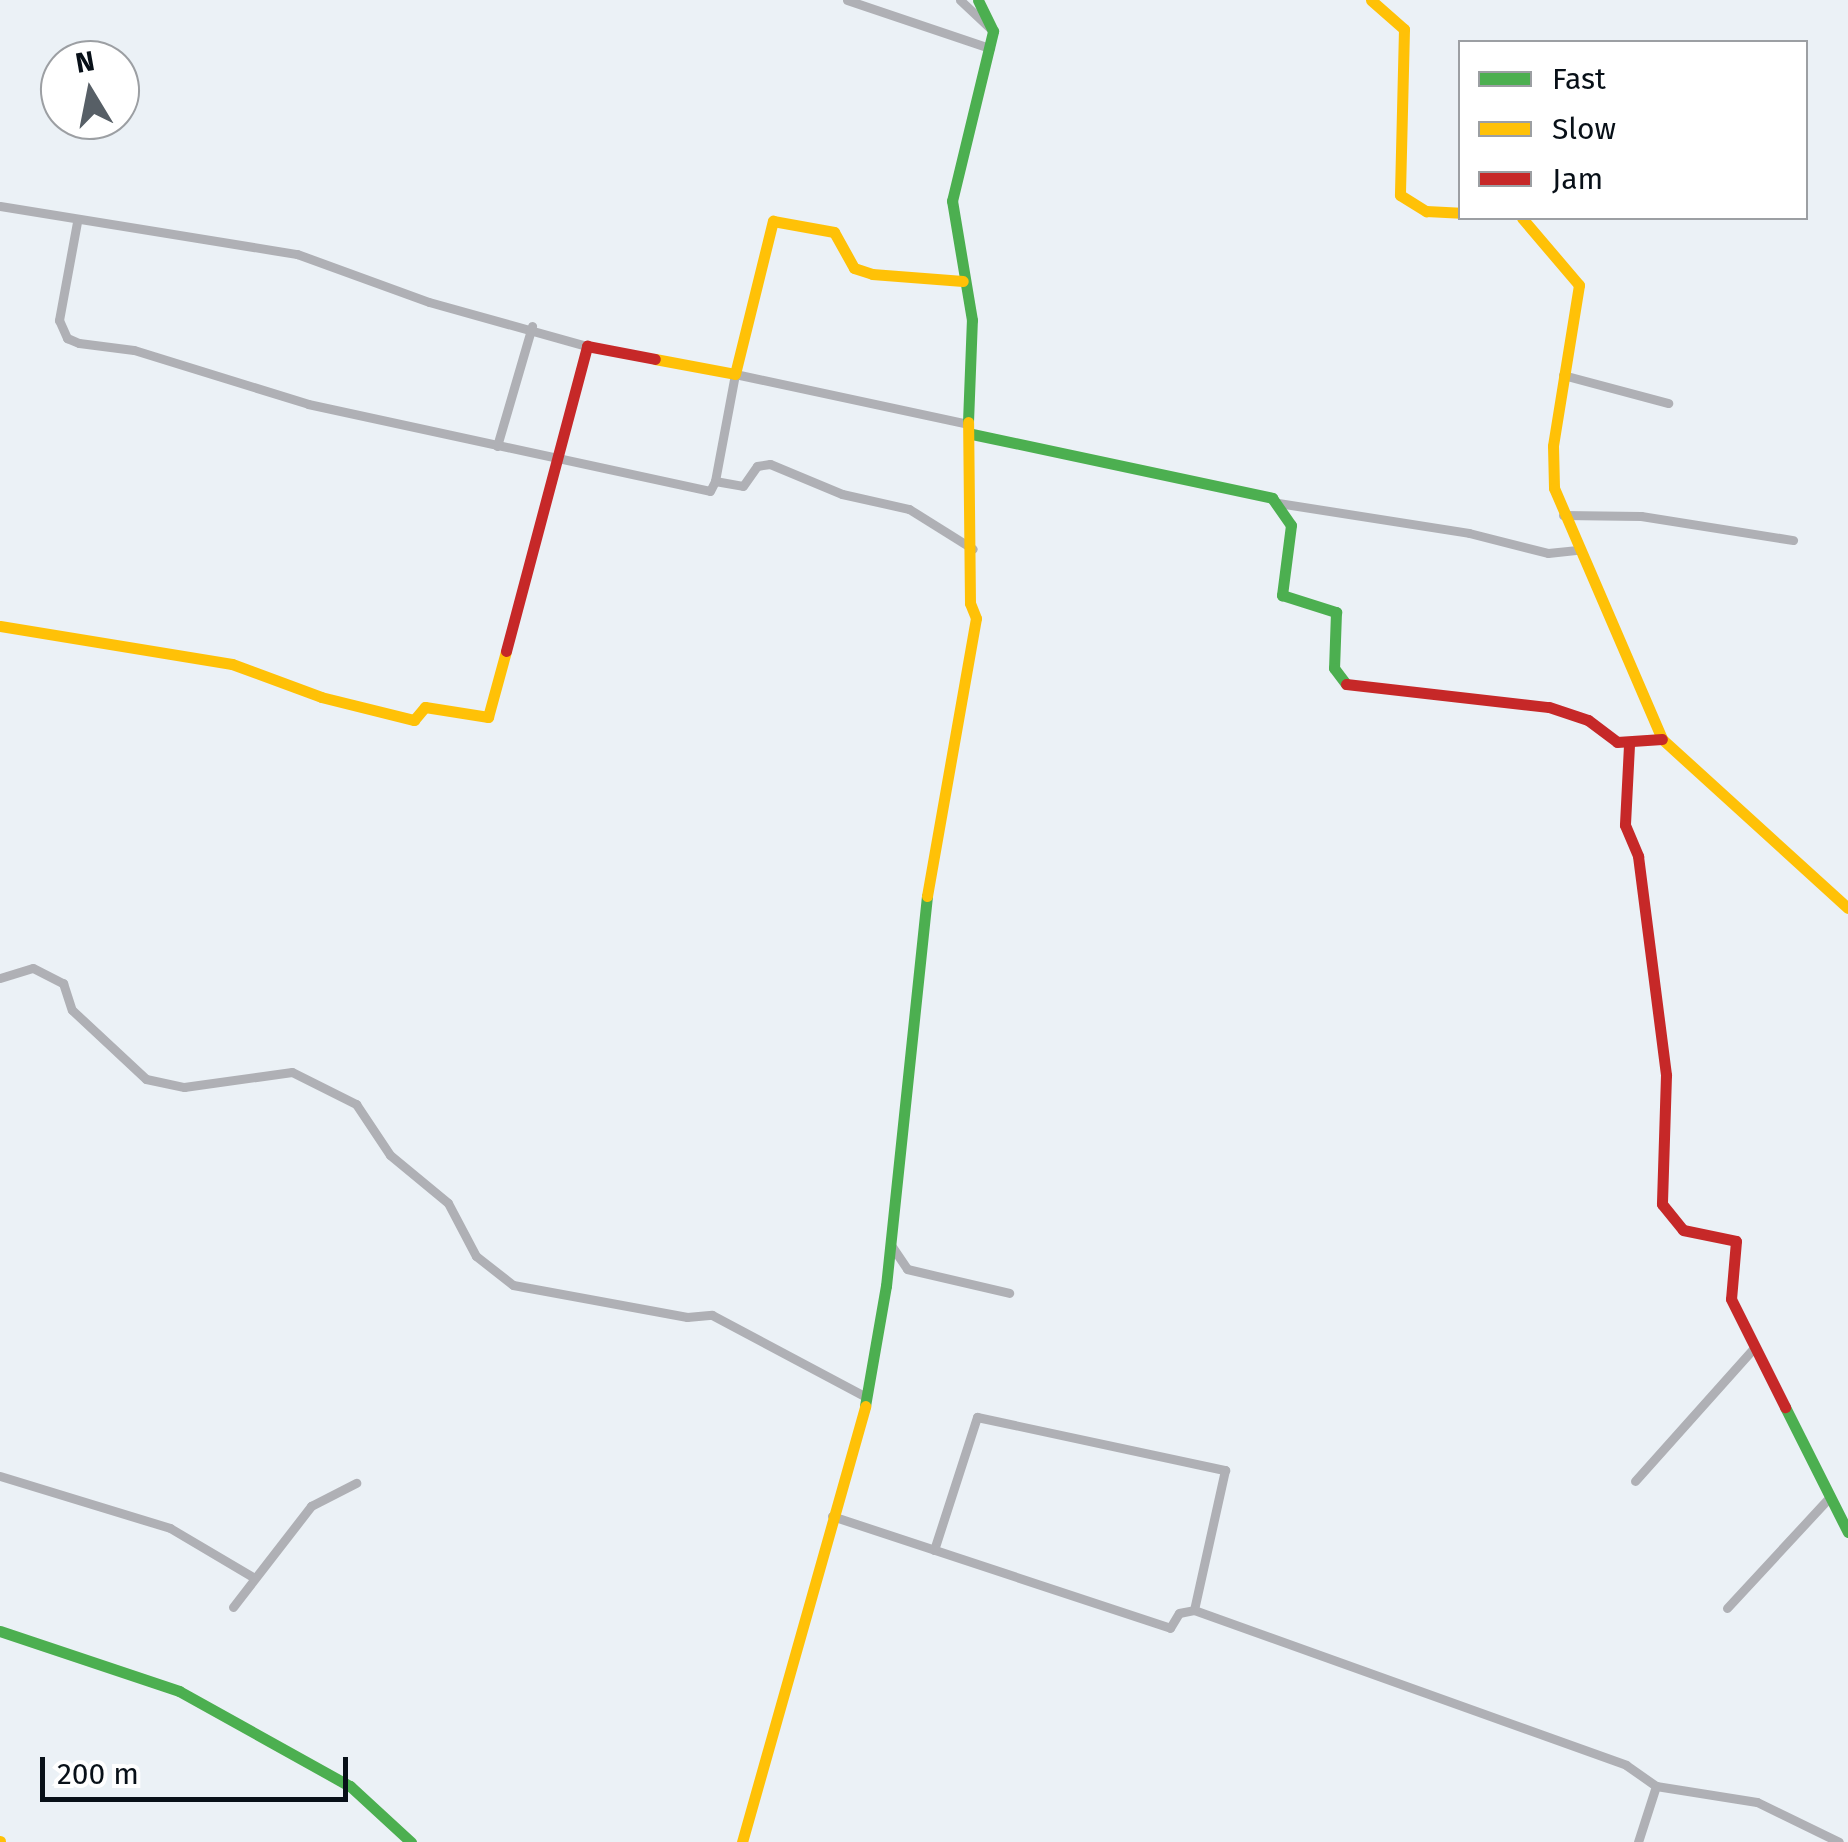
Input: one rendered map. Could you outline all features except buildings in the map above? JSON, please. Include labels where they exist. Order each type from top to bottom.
[{"type":"street","points":[[847,0],[990,48]]},
{"type":"street","points":[[960,0],[993,31]]},
{"type":"street","points":[[742,1842],[866,1397],[891,1245],[910,1015],[938,811],[976,618],[970,603],[974,550],[972,320],[952,201],[993,31],[978,0]]},
{"type":"street","points":[[1371,0],[1404,29],[1400,195],[1426,212],[1458,213]]},
{"type":"street","points":[[0,206],[77,222],[249,242],[338,265],[429,302],[532,326],[587,346],[735,374],[1278,503],[1451,530],[1548,553],[1578,550]]},
{"type":"street","points":[[1524,220],[1579,285],[1552,466],[1563,514],[1662,739],[1848,908]]},
{"type":"street","points":[[557,454],[710,491],[773,221],[834,232],[854,268],[872,274],[963,281]]},
{"type":"street","points":[[77,222],[59,320],[67,338],[134,350],[308,404],[551,459],[557,454]]},
{"type":"street","points":[[497,446],[532,326]]},
{"type":"street","points":[[0,626],[232,664],[321,698],[414,720],[425,707],[488,716],[587,346]]},
{"type":"street","points":[[1563,376],[1668,404]]},
{"type":"street","points":[[715,481],[743,486],[757,466],[770,464],[842,494],[909,509],[974,550]]},
{"type":"street","points":[[1278,503],[1291,526],[1282,595],[1336,612],[1334,668],[1341,682],[1549,707],[1629,745],[1662,739]]},
{"type":"street","points":[[1563,514],[1641,516],[1793,540]]},
{"type":"street","points":[[1629,745],[1625,825],[1638,856],[1666,1075],[1662,1204],[1682,1230],[1736,1242],[1731,1299],[1827,1500],[1848,1532]]},
{"type":"street","points":[[0,978],[33,968],[64,983],[72,1010],[146,1080],[184,1087],[292,1072],[356,1104],[390,1155],[448,1202],[476,1256],[514,1286],[688,1317],[712,1315],[866,1397]]},
{"type":"street","points":[[891,1245],[907,1268],[1009,1293]]},
{"type":"street","points":[[1635,1482],[1755,1347]]},
{"type":"street","points":[[934,1550],[978,1417],[1225,1470],[1194,1610]]},
{"type":"street","points":[[0,1476],[170,1528],[253,1577]]},
{"type":"street","points":[[234,1607],[253,1577],[311,1506],[356,1483]]},
{"type":"street","points":[[1727,1608],[1827,1500]]},
{"type":"street","points":[[832,1516],[1170,1628],[1179,1613],[1194,1610],[1626,1765],[1656,1786],[1733,1795],[1839,1842]]},
{"type":"street","points":[[0,1630],[179,1691],[350,1786],[410,1842]]},
{"type":"street","points":[[1638,1842],[1656,1786]]},
{"type":"traffic: fast","points":[[968,422],[972,320],[952,201],[993,31],[978,0]]},
{"type":"traffic: fast","points":[[972,434],[1272,498],[1291,525],[1282,595],[1336,612],[1334,668],[1346,684]]},
{"type":"traffic: fast","points":[[865,1406],[886,1286],[927,896]]},
{"type":"traffic: fast","points":[[1785,1407],[1848,1532]]},
{"type":"traffic: fast","points":[[0,1631],[179,1691],[350,1786],[411,1842]]},
{"type":"traffic: slow","points":[[1371,0],[1404,29],[1400,195],[1426,211],[1458,213]]},
{"type":"traffic: slow","points":[[1524,220],[1579,285],[1553,446],[1554,488],[1662,739],[1848,908]]},
{"type":"traffic: slow","points":[[655,359],[735,374],[773,221],[834,232],[854,268],[872,274],[963,281]]},
{"type":"traffic: slow","points":[[927,896],[976,618],[970,603],[968,422]]},
{"type":"traffic: slow","points":[[0,626],[232,664],[321,697],[414,720],[425,707],[488,717],[506,651]]},
{"type":"traffic: slow","points":[[742,1842],[865,1406]]},
{"type":"traffic: jam","points":[[506,651],[587,346],[655,359]]},
{"type":"traffic: jam","points":[[1346,684],[1549,707],[1588,720],[1617,742],[1662,739]]},
{"type":"traffic: jam","points":[[1629,745],[1625,825],[1638,856],[1666,1075],[1662,1204],[1683,1230],[1736,1241],[1731,1299],[1785,1407]]}]
